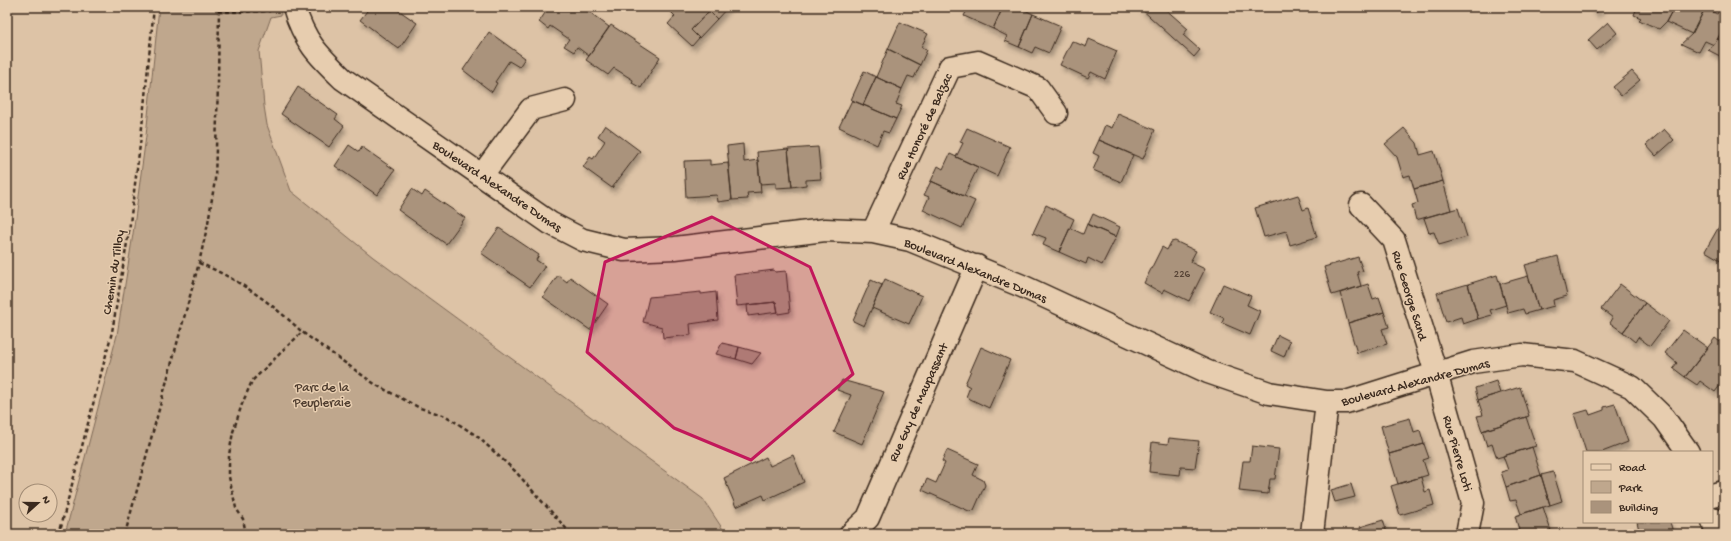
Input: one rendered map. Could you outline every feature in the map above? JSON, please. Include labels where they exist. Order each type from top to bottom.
[{"type":"street","name":"Boulevard Alexandre Dumas","points":[[294,8],[302,32],[317,54],[343,79],[550,223],[583,240],[624,250],[675,248],[825,230],[873,232],[910,240],[976,266],[1208,372],[1269,393],[1326,402],[1346,402],[1473,362],[1522,355],[1575,361],[1632,387],[1664,418],[1687,451]]},
{"type":"street","name":"Rue Honoré de Balzac","points":[[873,232],[950,67],[978,62],[1038,88],[1056,112]]},
{"type":"street","points":[[482,175],[531,110],[565,100]]},
{"type":"street","name":"Rue George Sand","points":[[1360,206],[1394,240],[1436,373]]},
{"type":"street","name":"Rue Guy de Maupassant","points":[[851,534],[868,518],[976,266]]},
{"type":"street","name":"Rue Pierre Loti","points":[[1436,373],[1473,503],[1467,534]]},
{"type":"street","points":[[1312,534],[1326,402]]},
{"type":"street","points":[[1713,495],[1724,492]]},
{"type":"street","points":[[1713,521],[1717,534]]},
{"type":"path","name":"Chemin du Tilloy","points":[[59,534],[112,332],[129,231],[141,137],[154,7]]},
{"type":"path","points":[[125,534],[199,263],[208,223],[215,180],[219,7]]},
{"type":"path","points":[[219,12],[262,12],[294,8]]},
{"type":"path","points":[[199,263],[216,270],[284,314],[302,332],[376,385],[420,408],[446,416],[477,436],[516,471],[571,534]]},
{"type":"path","points":[[246,534],[243,519],[236,508],[229,477],[229,455],[234,432],[242,404],[252,381],[302,332]]},
{"type":"highlighted area","points":[[712,217],[810,267],[853,374],[751,460],[674,428],[587,352],[605,262]]},
{"type":"green space","name":"Parc de la Peupleraie","points":[[159,7],[280,7],[281,15],[271,17],[259,51],[267,125],[291,191],[373,257],[703,499],[726,534],[65,534],[117,335],[133,234],[146,136]]},
{"type":"building","points":[[370,7],[394,7],[417,23],[399,49],[360,20]]},
{"type":"building","points":[[549,7],[583,7],[609,27],[589,56],[577,47],[574,52],[564,46],[569,39],[550,26],[548,29],[539,22]]},
{"type":"building","points":[[674,7],[705,7],[709,11],[691,30],[699,38],[692,46],[668,24],[675,16],[670,11]]},
{"type":"building","points":[[705,7],[713,7],[709,11]]},
{"type":"building","points":[[713,7],[728,7],[717,19],[709,11]]},
{"type":"building","points":[[961,7],[1003,7],[993,29],[964,16],[967,10]]},
{"type":"building","points":[[1003,7],[1019,7],[1033,14],[1019,47],[1005,41],[1007,36],[993,29]]},
{"type":"building","points":[[1139,7],[1163,7],[1188,29],[1183,35],[1200,50],[1194,57]]},
{"type":"building","points":[[1591,7],[1603,7],[1596,13]]},
{"type":"building","points":[[1637,7],[1674,7],[1666,22],[1659,29],[1639,20],[1641,18],[1634,15]]},
{"type":"building","points":[[1674,7],[1705,8],[1692,34],[1666,22]]},
{"type":"building","points":[[1705,8],[1717,14],[1720,10],[1724,12],[1724,27],[1714,45],[1705,41],[1699,52],[1681,44],[1692,34]]},
{"type":"building","points":[[709,11],[717,19],[699,38],[691,30]]},
{"type":"building","points":[[1033,14],[1061,26],[1049,53],[1035,47],[1032,53],[1019,47]]},
{"type":"building","points":[[900,22],[928,34],[921,47],[927,50],[920,65],[888,49]]},
{"type":"building","points":[[1608,22],[1617,33],[1597,50],[1588,40]]},
{"type":"building","points":[[611,25],[660,57],[641,88],[632,83],[633,80],[614,68],[608,75],[586,60]]},
{"type":"building","points":[[1724,27],[1724,42],[1718,39]]},
{"type":"building","points":[[489,32],[525,58],[519,67],[509,61],[495,82],[497,83],[492,92],[463,70]]},
{"type":"building","points":[[1089,39],[1117,51],[1105,79],[1091,72],[1088,78],[1060,65],[1072,41],[1086,47]]},
{"type":"building","points":[[1718,39],[1724,42],[1724,58],[1708,50]]},
{"type":"building","points":[[888,49],[920,65],[914,78],[908,76],[902,89],[876,77]]},
{"type":"building","points":[[864,71],[876,77],[863,105],[851,100]]},
{"type":"building","points":[[1632,71],[1640,80],[1621,96],[1613,87]]},
{"type":"building","points":[[876,77],[902,89],[896,104],[902,106],[896,119],[863,105]]},
{"type":"building","points":[[298,87],[338,115],[335,119],[344,126],[329,147],[281,114]]},
{"type":"building","points":[[852,100],[896,119],[889,133],[883,131],[877,145],[839,127]]},
{"type":"building","points":[[1118,114],[1155,130],[1143,159],[1099,140],[1105,125],[1112,128]]},
{"type":"building","points":[[605,125],[640,151],[612,188],[583,167],[590,157],[593,159],[605,141],[598,136]]},
{"type":"building","points":[[967,128],[1010,147],[997,176],[956,157],[963,143],[960,142]]},
{"type":"building","points":[[1404,128],[1417,143],[1420,155],[1434,151],[1443,181],[1414,189],[1410,175],[1403,177],[1397,157],[1385,144]]},
{"type":"building","points":[[1664,129],[1674,140],[1656,156],[1646,145]]},
{"type":"building","points":[[1099,140],[1133,155],[1121,182],[1093,170],[1099,156],[1093,153]]},
{"type":"building","points":[[743,144],[744,162],[758,160],[761,192],[747,193],[748,199],[732,200],[727,146]]},
{"type":"building","points":[[349,145],[359,152],[362,147],[395,170],[377,195],[335,166]]},
{"type":"building","points":[[818,147],[821,179],[806,180],[806,185],[792,187],[788,149]]},
{"type":"building","points":[[788,149],[792,187],[776,188],[776,183],[760,184],[757,152]]},
{"type":"building","points":[[950,154],[978,167],[964,196],[931,181],[938,166],[943,169]]},
{"type":"building","points":[[710,160],[710,165],[728,163],[732,200],[718,202],[717,195],[686,197],[684,161]]},
{"type":"building","points":[[931,181],[975,201],[962,228],[923,210],[929,197],[924,195]]},
{"type":"building","points":[[1443,181],[1451,210],[1416,220],[1412,205],[1418,203],[1414,189]]},
{"type":"building","points":[[412,189],[422,196],[425,191],[465,218],[446,244],[398,210]]},
{"type":"building","points":[[1298,195],[1303,210],[1308,208],[1317,237],[1290,245],[1286,231],[1264,237],[1255,208]]},
{"type":"building","points":[[1046,205],[1074,219],[1059,252],[1043,245],[1046,238],[1033,233]]},
{"type":"building","points":[[1458,208],[1467,237],[1439,245],[1434,232],[1429,233],[1424,218]]},
{"type":"building","points":[[1093,214],[1120,227],[1116,237],[1088,225]]},
{"type":"building","points":[[1721,223],[1724,225],[1724,262],[1705,251]]},
{"type":"building","points":[[1087,224],[1116,237],[1102,265],[1088,258],[1086,264],[1059,252],[1070,228],[1083,234]]},
{"type":"building","points":[[499,228],[539,255],[536,260],[545,266],[530,287],[481,253]]},
{"type":"building","points":[[1175,241],[1196,251],[1190,262],[1205,269],[1189,301],[1164,289],[1162,293],[1144,283],[1162,247],[1167,250],[1171,242]]},
{"type":"building","points":[[1558,256],[1567,296],[1553,300],[1554,306],[1539,310],[1525,265]]},
{"type":"building","points":[[1358,257],[1363,271],[1357,272],[1361,286],[1332,295],[1324,267]]},
{"type":"building","points":[[774,270],[775,272],[786,271],[790,312],[778,314],[776,302],[737,306],[734,275]]},
{"type":"building","points":[[558,275],[567,282],[570,277],[608,304],[590,330],[543,297]]},
{"type":"building","points":[[1497,275],[1506,305],[1490,310],[1492,315],[1478,319],[1468,284]]},
{"type":"building","points":[[1528,276],[1539,310],[1525,314],[1523,309],[1508,313],[1500,284]]},
{"type":"building","points":[[885,279],[922,296],[909,324],[872,308]]},
{"type":"building","points":[[871,280],[882,285],[864,326],[853,321]]},
{"type":"building","points":[[1223,284],[1251,296],[1247,305],[1260,311],[1250,335],[1222,323],[1224,318],[1210,312]]},
{"type":"building","points":[[1368,284],[1373,299],[1379,297],[1384,312],[1348,323],[1340,293]]},
{"type":"building","points":[[1468,284],[1478,319],[1463,324],[1461,317],[1446,322],[1437,293]]},
{"type":"building","points":[[1620,284],[1645,303],[1623,332],[1610,323],[1613,318],[1601,309]]},
{"type":"building","points":[[701,292],[701,294],[716,292],[718,320],[690,324],[691,335],[663,338],[662,327],[643,322],[649,297]]},
{"type":"building","points":[[776,302],[778,312],[748,316],[747,305]]},
{"type":"building","points":[[1645,303],[1669,321],[1650,346],[1638,337],[1635,342],[1623,332]]},
{"type":"building","points":[[1384,312],[1389,327],[1382,329],[1387,344],[1357,353],[1348,323]]},
{"type":"building","points":[[1683,330],[1708,348],[1685,377],[1673,368],[1677,363],[1665,353]]},
{"type":"building","points":[[1278,335],[1290,341],[1284,357],[1271,351]]},
{"type":"building","points":[[1715,338],[1724,345],[1724,380],[1715,392],[1700,381],[1697,385],[1685,377]]},
{"type":"building","points":[[722,343],[739,347],[736,359],[716,354]]},
{"type":"building","points":[[739,347],[761,353],[752,364],[736,359]]},
{"type":"building","points":[[981,347],[1010,360],[989,408],[966,397],[970,387],[965,384]]},
{"type":"building","points":[[842,380],[884,392],[862,444],[834,432],[851,395],[837,390]]},
{"type":"building","points":[[1496,381],[1500,393],[1478,400],[1475,388]]},
{"type":"building","points":[[1520,387],[1529,416],[1482,431],[1477,416],[1483,415],[1478,400]]},
{"type":"building","points":[[1615,404],[1628,442],[1605,451],[1586,451],[1574,414],[1588,410],[1590,415],[1604,410],[1604,407]]},
{"type":"building","points":[[1526,417],[1536,446],[1497,458],[1492,444],[1487,446],[1482,431]]},
{"type":"building","points":[[1410,418],[1414,432],[1420,430],[1424,444],[1389,454],[1381,426]]},
{"type":"building","points":[[1169,438],[1199,441],[1195,468],[1181,467],[1180,475],[1149,472],[1152,442],[1168,444]]},
{"type":"building","points":[[1424,444],[1429,458],[1423,460],[1428,475],[1398,484],[1389,454]]},
{"type":"building","points":[[1252,446],[1279,449],[1275,479],[1270,479],[1268,494],[1239,491],[1243,461],[1250,461]]},
{"type":"building","points":[[1532,447],[1541,475],[1506,487],[1501,472],[1508,470],[1503,456]]},
{"type":"building","points":[[947,450],[978,464],[973,475],[983,480],[985,485],[974,510],[969,511],[922,490],[927,479],[936,483],[945,463],[942,461]]},
{"type":"building","points":[[793,455],[804,482],[765,500],[763,495],[736,507],[724,478],[766,457],[770,466]]},
{"type":"building","points":[[1553,472],[1562,501],[1550,505],[1541,475]]},
{"type":"building","points":[[1541,475],[1550,505],[1521,514],[1516,500],[1510,501],[1506,487]]},
{"type":"building","points":[[1421,477],[1425,492],[1430,490],[1434,505],[1400,515],[1391,486]]},
{"type":"building","points":[[1351,484],[1355,497],[1335,502],[1331,490]]},
{"type":"building","points":[[1543,507],[1552,534],[1513,534],[1513,532],[1519,530],[1515,516]]},
{"type":"building","points":[[1383,520],[1387,533],[1393,532],[1393,534],[1362,534],[1360,527]]},
{"type":"building","points":[[1637,523],[1670,523],[1673,532],[1666,534],[1640,534]]}]
